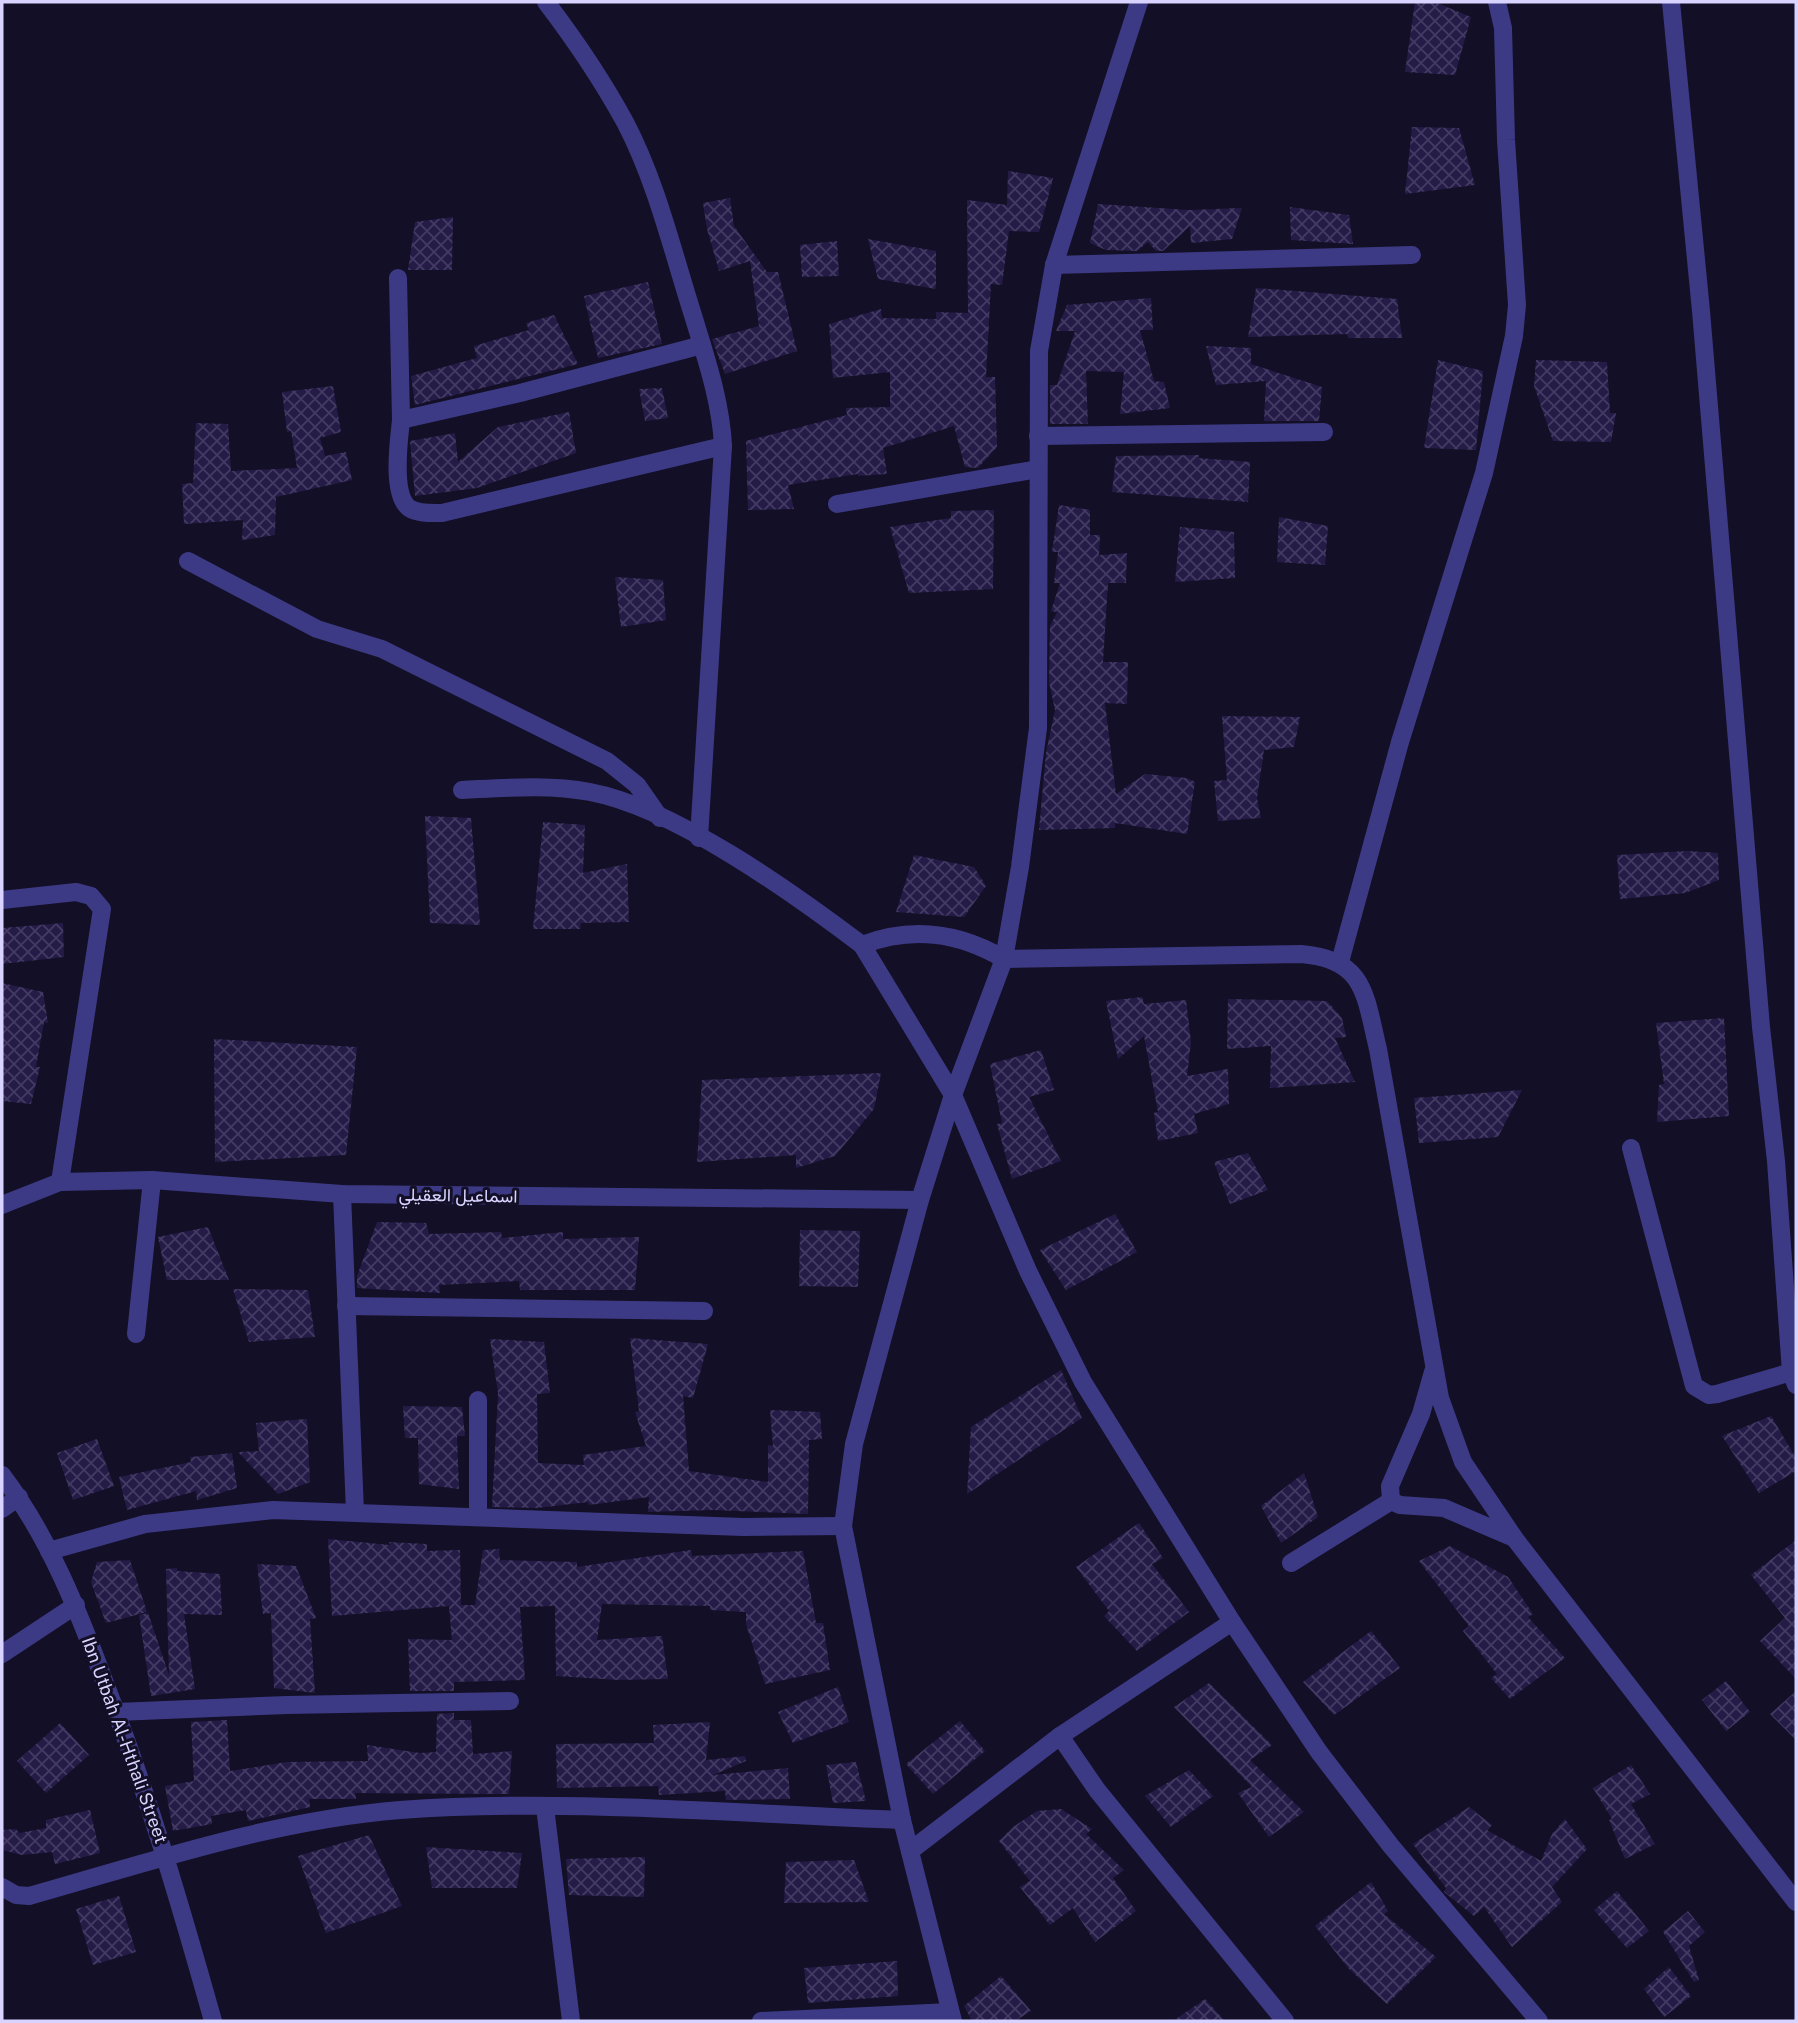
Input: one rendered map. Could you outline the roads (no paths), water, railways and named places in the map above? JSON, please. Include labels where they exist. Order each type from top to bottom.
[{"type":"street","points":[[547,2],[571,35],[626,124],[648,175],[702,345],[720,419],[723,446],[699,838]]},
{"type":"street","points":[[761,2021],[951,2016],[902,1819],[843,1526],[854,1444],[920,1200],[953,1095],[1004,959],[1020,867],[1038,728],[1039,351],[1055,265],[1139,2]]},
{"type":"street","points":[[1340,961],[1400,742],[1484,472],[1514,336],[1517,305],[1506,140],[1503,27],[1497,2]]},
{"type":"street","points":[[1631,1147],[1694,1386],[1709,1395],[1794,1379],[1776,1161],[1761,1027],[1702,325],[1671,2]]},
{"type":"street","points":[[1055,265],[1412,256]]},
{"type":"street","points":[[398,278],[401,420],[398,480],[401,496],[407,506],[429,513],[442,513],[723,446]]},
{"type":"street","points":[[401,420],[520,393],[702,345]]},
{"type":"street","points":[[1038,436],[1324,432]]},
{"type":"street","points":[[837,504],[1038,469]]},
{"type":"street","points":[[188,561],[317,629],[391,653],[607,761],[637,785],[660,818]]},
{"type":"street","points":[[462,790],[564,788],[612,798],[699,838],[801,899],[862,945],[953,1095],[1028,1271],[1083,1382],[1232,1622],[1319,1752],[1383,1836],[1539,2021]]},
{"type":"street","points":[[2,900],[84,893],[91,896],[102,909],[60,1182]]},
{"type":"street","points":[[862,945],[892,935],[925,932],[974,943],[1004,959],[1280,954],[1322,956],[1340,961],[1356,979],[1365,996],[1378,1049],[1434,1365],[1449,1431],[1463,1462],[1516,1539],[1796,1902]]},
{"type":"street","points":[[136,1334],[152,1180]]},
{"type":"street","name":"اسماعيل العقيلي","points":[[2,1205],[60,1182],[152,1180],[342,1194],[920,1200]]},
{"type":"street","points":[[342,1194],[355,1512]]},
{"type":"street","points":[[346,1306],[704,1311]]},
{"type":"street","points":[[1391,1501],[1390,1486],[1417,1426],[1434,1365]]},
{"type":"street","points":[[478,1400],[478,1517]]},
{"type":"street","name":"Ibn Utbah Al-Hthali Street","points":[[2,1475],[19,1497],[76,1605],[117,1712],[167,1857],[213,2021]]},
{"type":"street","points":[[2,1509],[19,1497]]},
{"type":"street","points":[[1391,1501],[1400,1506],[1444,1508],[1516,1539]]},
{"type":"street","points":[[1291,1563],[1391,1501]]},
{"type":"street","points":[[49,1551],[145,1524],[273,1510],[743,1527],[843,1526]]},
{"type":"street","points":[[2,1654],[76,1605]]},
{"type":"street","points":[[910,1851],[1060,1736],[1232,1622]]},
{"type":"street","points":[[117,1712],[287,1705],[510,1701]]},
{"type":"street","points":[[1060,1736],[1113,1811],[1285,2021]]},
{"type":"street","points":[[2,1886],[16,1895],[29,1896],[167,1857],[285,1829],[373,1814],[454,1808],[545,1807],[902,1819]]},
{"type":"street","points":[[545,1807],[571,2021]]}]
